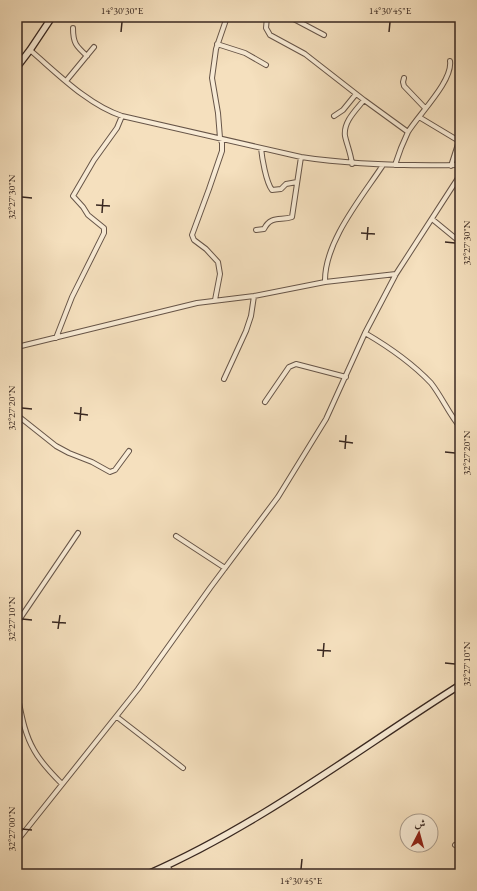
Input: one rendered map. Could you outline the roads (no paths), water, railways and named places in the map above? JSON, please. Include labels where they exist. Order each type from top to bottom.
[{"type":"street","points":[[17,67],[52,17]]},
{"type":"street","points":[[216,300],[220,274],[218,262],[210,253],[194,240],[192,235],[210,189],[222,151],[212,78],[214,56],[227,17]]},
{"type":"street","points":[[267,17],[266,28],[270,34],[305,54],[408,132]]},
{"type":"street","points":[[290,17],[324,35]]},
{"type":"street","points":[[73,28],[73,38],[75,44],[87,56]]},
{"type":"street","points":[[218,44],[245,53],[266,65]]},
{"type":"street","points":[[66,81],[94,48]]},
{"type":"street","points":[[30,50],[66,81],[101,107],[122,116],[301,157],[352,164],[395,166],[460,166]]},
{"type":"street","points":[[395,166],[400,148],[408,132],[447,79],[451,67],[450,62]]},
{"type":"street","points":[[404,78],[404,86],[425,108]]},
{"type":"street","points":[[334,116],[343,110],[356,94]]},
{"type":"street","points":[[352,164],[351,153],[345,135],[345,128],[354,112],[364,100]]},
{"type":"street","points":[[56,338],[72,297],[104,233],[104,228],[88,215],[73,196],[94,160],[117,128],[122,116]]},
{"type":"street","points":[[419,117],[459,141],[451,166]]},
{"type":"street","points":[[261,148],[262,163],[267,175],[269,186],[272,190],[281,189],[286,184],[297,182]]},
{"type":"street","points":[[256,230],[264,229],[271,220],[292,217],[301,157]]},
{"type":"street","points":[[325,282],[327,263],[338,234],[384,165]]},
{"type":"street","points":[[17,842],[117,717],[278,497],[326,419],[365,333],[396,274],[460,175]]},
{"type":"street","points":[[432,219],[460,242]]},
{"type":"street","points":[[17,347],[198,303],[254,296],[325,282],[396,274]]},
{"type":"street","points":[[224,379],[248,327],[254,296]]},
{"type":"street","points":[[365,333],[384,344],[407,361],[431,384],[460,427]]},
{"type":"street","points":[[265,402],[289,367],[293,364],[346,377]]},
{"type":"street","points":[[17,415],[56,446],[92,462],[110,472],[115,470],[128,451]]},
{"type":"street","points":[[17,623],[78,532]]},
{"type":"street","points":[[176,536],[225,568]]},
{"type":"street","points":[[148,874],[167,866],[260,815],[460,686]]},
{"type":"street","points":[[17,693],[30,743],[37,755],[62,784]]},
{"type":"street","points":[[117,717],[183,768]]},
{"type":"street","points":[[455,845],[460,848]]},
{"type":"street","points":[[167,866],[173,874]]}]
